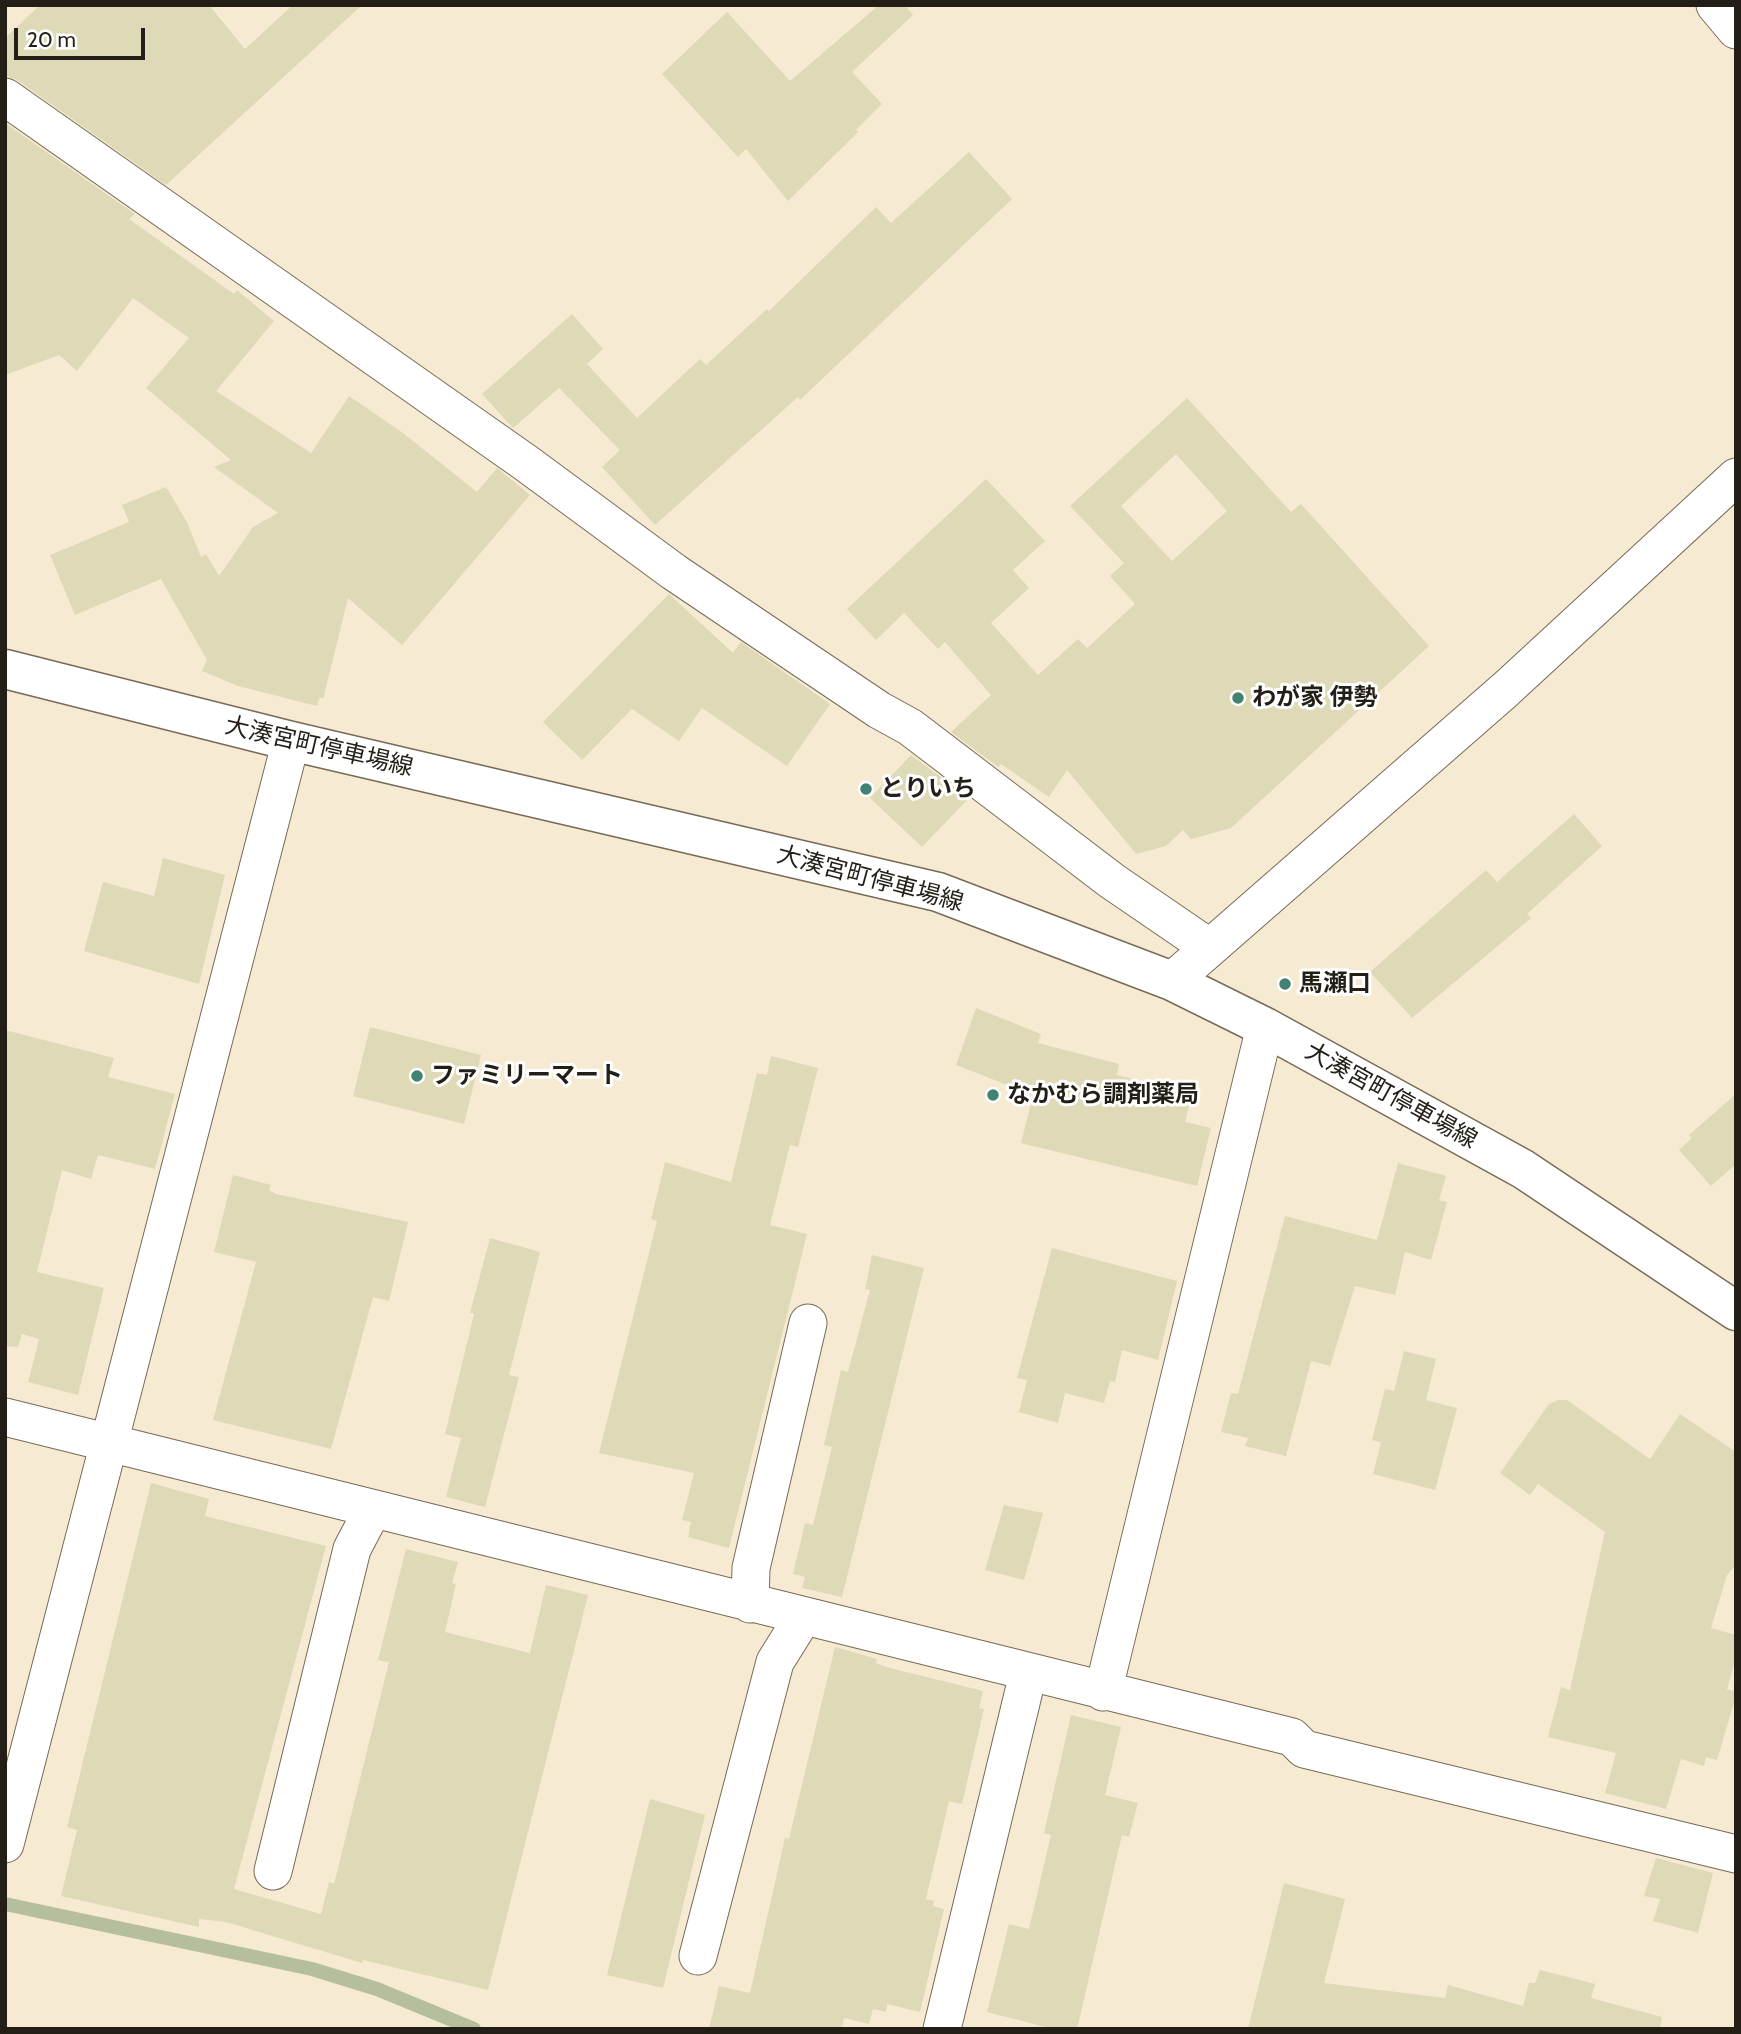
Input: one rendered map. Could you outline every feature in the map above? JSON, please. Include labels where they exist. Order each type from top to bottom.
[{"type":"main road","name":"大湊宮町停車場線","points":[[5,669],[291,741],[938,892],[1172,981],[1265,1027],[1523,1169],[1736,1311]]},
{"type":"street","points":[[1715,5],[1736,30]]},
{"type":"street","points":[[5,97],[526,463],[674,572],[879,710],[910,727],[1112,881],[1210,948]]},
{"type":"street","points":[[1172,981],[1505,690],[1736,477]]},
{"type":"street","points":[[5,1844],[291,741]]},
{"type":"street","points":[[1103,1692],[1265,1027]]},
{"type":"street","points":[[750,1604],[751,1568],[808,1323]]},
{"type":"street","points":[[5,1418],[1028,1674],[1292,1737],[1304,1749],[1736,1854]]},
{"type":"street","points":[[273,1871],[352,1549],[373,1509]]},
{"type":"street","points":[[698,1956],[775,1662],[803,1617]]},
{"type":"street","points":[[942,2029],[1028,1674]]},
{"type":"building","points":[[40,5],[209,5],[245,49],[293,5],[362,5],[166,185],[17,80],[5,76],[5,38]]},
{"type":"building","points":[[879,5],[905,5],[913,15],[852,72],[882,104],[856,130],[858,132],[788,201],[746,149],[738,157],[662,74],[727,12],[790,81]]},
{"type":"building","points":[[5,123],[135,214],[129,219],[234,294],[237,290],[274,321],[216,391],[311,453],[349,396],[403,433],[477,492],[497,468],[530,495],[402,645],[348,598],[323,699],[320,697],[317,706],[238,686],[202,671],[207,660],[161,579],[75,615],[50,555],[129,522],[122,505],[166,487],[187,522],[201,557],[206,554],[219,576],[253,527],[278,513],[214,467],[231,460],[146,388],[189,338],[133,298],[77,371],[59,355],[5,375]]},
{"type":"building","points":[[969,152],[1012,199],[800,400],[798,397],[655,525],[602,467],[620,450],[559,388],[513,428],[482,394],[572,314],[603,349],[587,364],[637,418],[700,359],[706,365],[767,309],[769,311],[876,207],[891,223]]},
{"type":"building","points":[[1187,398],[1291,512],[1301,504],[1429,646],[1231,828],[1191,839],[1183,830],[1166,846],[1136,854],[1067,770],[1049,797],[1001,764],[998,767],[951,732],[991,695],[945,642],[938,649],[904,613],[876,640],[847,609],[986,479],[1045,541],[1013,570],[1029,588],[991,623],[1038,675],[1078,639],[1087,648],[1135,604],[1110,576],[1124,563],[1070,506]],"holes":[[[1176,454],[1227,511],[1172,561],[1121,506]]]},
{"type":"building","points":[[669,594],[733,653],[741,642],[830,704],[787,766],[702,708],[679,741],[632,709],[582,760],[543,722]]},
{"type":"building","points":[[911,755],[969,798],[922,847],[870,798]]},
{"type":"building","points":[[1574,814],[1602,846],[1527,914],[1531,918],[1412,1018],[1370,972],[1486,870],[1497,882]]},
{"type":"building","points":[[163,858],[225,875],[199,984],[84,951],[103,882],[154,896]]},
{"type":"building","points":[[976,1008],[1041,1034],[1038,1043],[1119,1064],[1117,1075],[1137,1080],[1135,1088],[1190,1102],[1185,1122],[1211,1128],[1197,1186],[1021,1143],[1033,1095],[956,1065]]},
{"type":"building","name":"ファミリーマート","points":[[370,1027],[481,1055],[464,1124],[353,1096]]},
{"type":"building","points":[[5,1030],[114,1058],[108,1077],[175,1094],[155,1169],[98,1155],[91,1179],[62,1170],[37,1272],[104,1288],[78,1395],[28,1382],[39,1339],[22,1334],[18,1347],[5,1346]]},
{"type":"building","points":[[771,1056],[818,1068],[798,1147],[790,1145],[770,1225],[807,1234],[729,1548],[688,1537],[691,1522],[682,1520],[694,1473],[599,1453],[657,1221],[651,1219],[665,1162],[731,1182],[757,1073],[767,1075]]},
{"type":"building","points":[[1736,1094],[1736,1164],[1711,1186],[1679,1150],[1692,1138],[1689,1135]]},
{"type":"building","points":[[1398,1163],[1446,1176],[1439,1200],[1447,1202],[1431,1260],[1405,1252],[1395,1295],[1355,1286],[1330,1366],[1311,1361],[1286,1456],[1245,1446],[1248,1438],[1221,1432],[1231,1393],[1238,1394],[1285,1216],[1377,1240]]},
{"type":"building","points":[[233,1175],[271,1185],[269,1190],[276,1194],[408,1222],[389,1301],[373,1297],[331,1449],[213,1420],[256,1262],[214,1252]]},
{"type":"building","points":[[490,1238],[540,1252],[509,1375],[519,1377],[485,1507],[446,1497],[461,1438],[445,1434],[474,1314],[470,1313]]},
{"type":"building","points":[[1052,1248],[1177,1281],[1158,1360],[1122,1350],[1115,1382],[1110,1381],[1104,1403],[1065,1393],[1058,1423],[1019,1412],[1027,1380],[1017,1378]]},
{"type":"building","points":[[872,1255],[924,1268],[842,1597],[802,1588],[805,1577],[793,1574],[805,1523],[813,1525],[832,1447],[824,1445],[841,1370],[848,1372],[870,1290],[865,1289]]},
{"type":"building","points":[[1404,1351],[1436,1359],[1426,1400],[1457,1408],[1435,1490],[1373,1474],[1381,1442],[1372,1440],[1385,1389],[1394,1391]]},
{"type":"building","points":[[1567,1400],[1650,1459],[1680,1414],[1736,1452],[1736,1565],[1727,1575],[1711,1628],[1736,1635],[1736,1657],[1727,1689],[1736,1692],[1736,1696],[1717,1760],[1706,1757],[1704,1766],[1681,1759],[1666,1809],[1605,1793],[1616,1753],[1548,1737],[1561,1687],[1570,1690],[1605,1532],[1538,1484],[1530,1495],[1500,1473],[1549,1404]]},
{"type":"building","points":[[151,1483],[209,1499],[205,1516],[326,1546],[234,1889],[321,1914],[329,1882],[334,1884],[389,1662],[378,1660],[406,1549],[458,1562],[445,1632],[530,1653],[546,1585],[588,1595],[488,1990],[363,1960],[362,1963],[226,1922],[199,1919],[199,1927],[61,1896],[77,1830],[67,1827]]},
{"type":"building","points":[[1004,1505],[1043,1513],[1024,1580],[985,1570]]},
{"type":"building","points":[[835,1647],[877,1659],[876,1663],[886,1667],[983,1691],[979,1708],[984,1709],[962,1804],[949,1801],[926,1899],[934,1901],[933,1906],[944,1909],[920,2012],[887,2004],[886,2012],[873,2009],[869,2024],[844,2018],[842,2029],[709,2029],[719,1986],[750,1993],[785,1838],[789,1839]]},
{"type":"building","points":[[1071,1715],[1121,1727],[1105,1795],[1138,1803],[1129,1837],[1122,1835],[1077,2029],[1053,2029],[987,2012],[1009,1924],[1029,1929],[1051,1835],[1044,1833]]},
{"type":"building","points":[[650,1799],[705,1815],[663,1988],[607,1975]]},
{"type":"building","points":[[1656,1858],[1713,1873],[1698,1933],[1653,1921],[1660,1899],[1644,1896]]},
{"type":"building","points":[[1284,1883],[1345,1899],[1324,1983],[1445,1998],[1448,1985],[1523,2006],[1529,1983],[1535,1983],[1540,1970],[1595,1984],[1591,1998],[1662,2017],[1660,2029],[1248,2029]]},
{"type":"waterway","points":[[5,1904],[312,1969],[377,1989],[474,2029]]},
{"type":"place","name":"わが家 伊勢","points":[[1238,698]]},
{"type":"place","name":"とりいち","points":[[866,789]]},
{"type":"place","name":"馬瀬口","points":[[1285,984]]},
{"type":"place","name":"ファミリーマート","points":[[417,1076]]},
{"type":"place","name":"なかむら調剤薬局","points":[[993,1095]]}]
